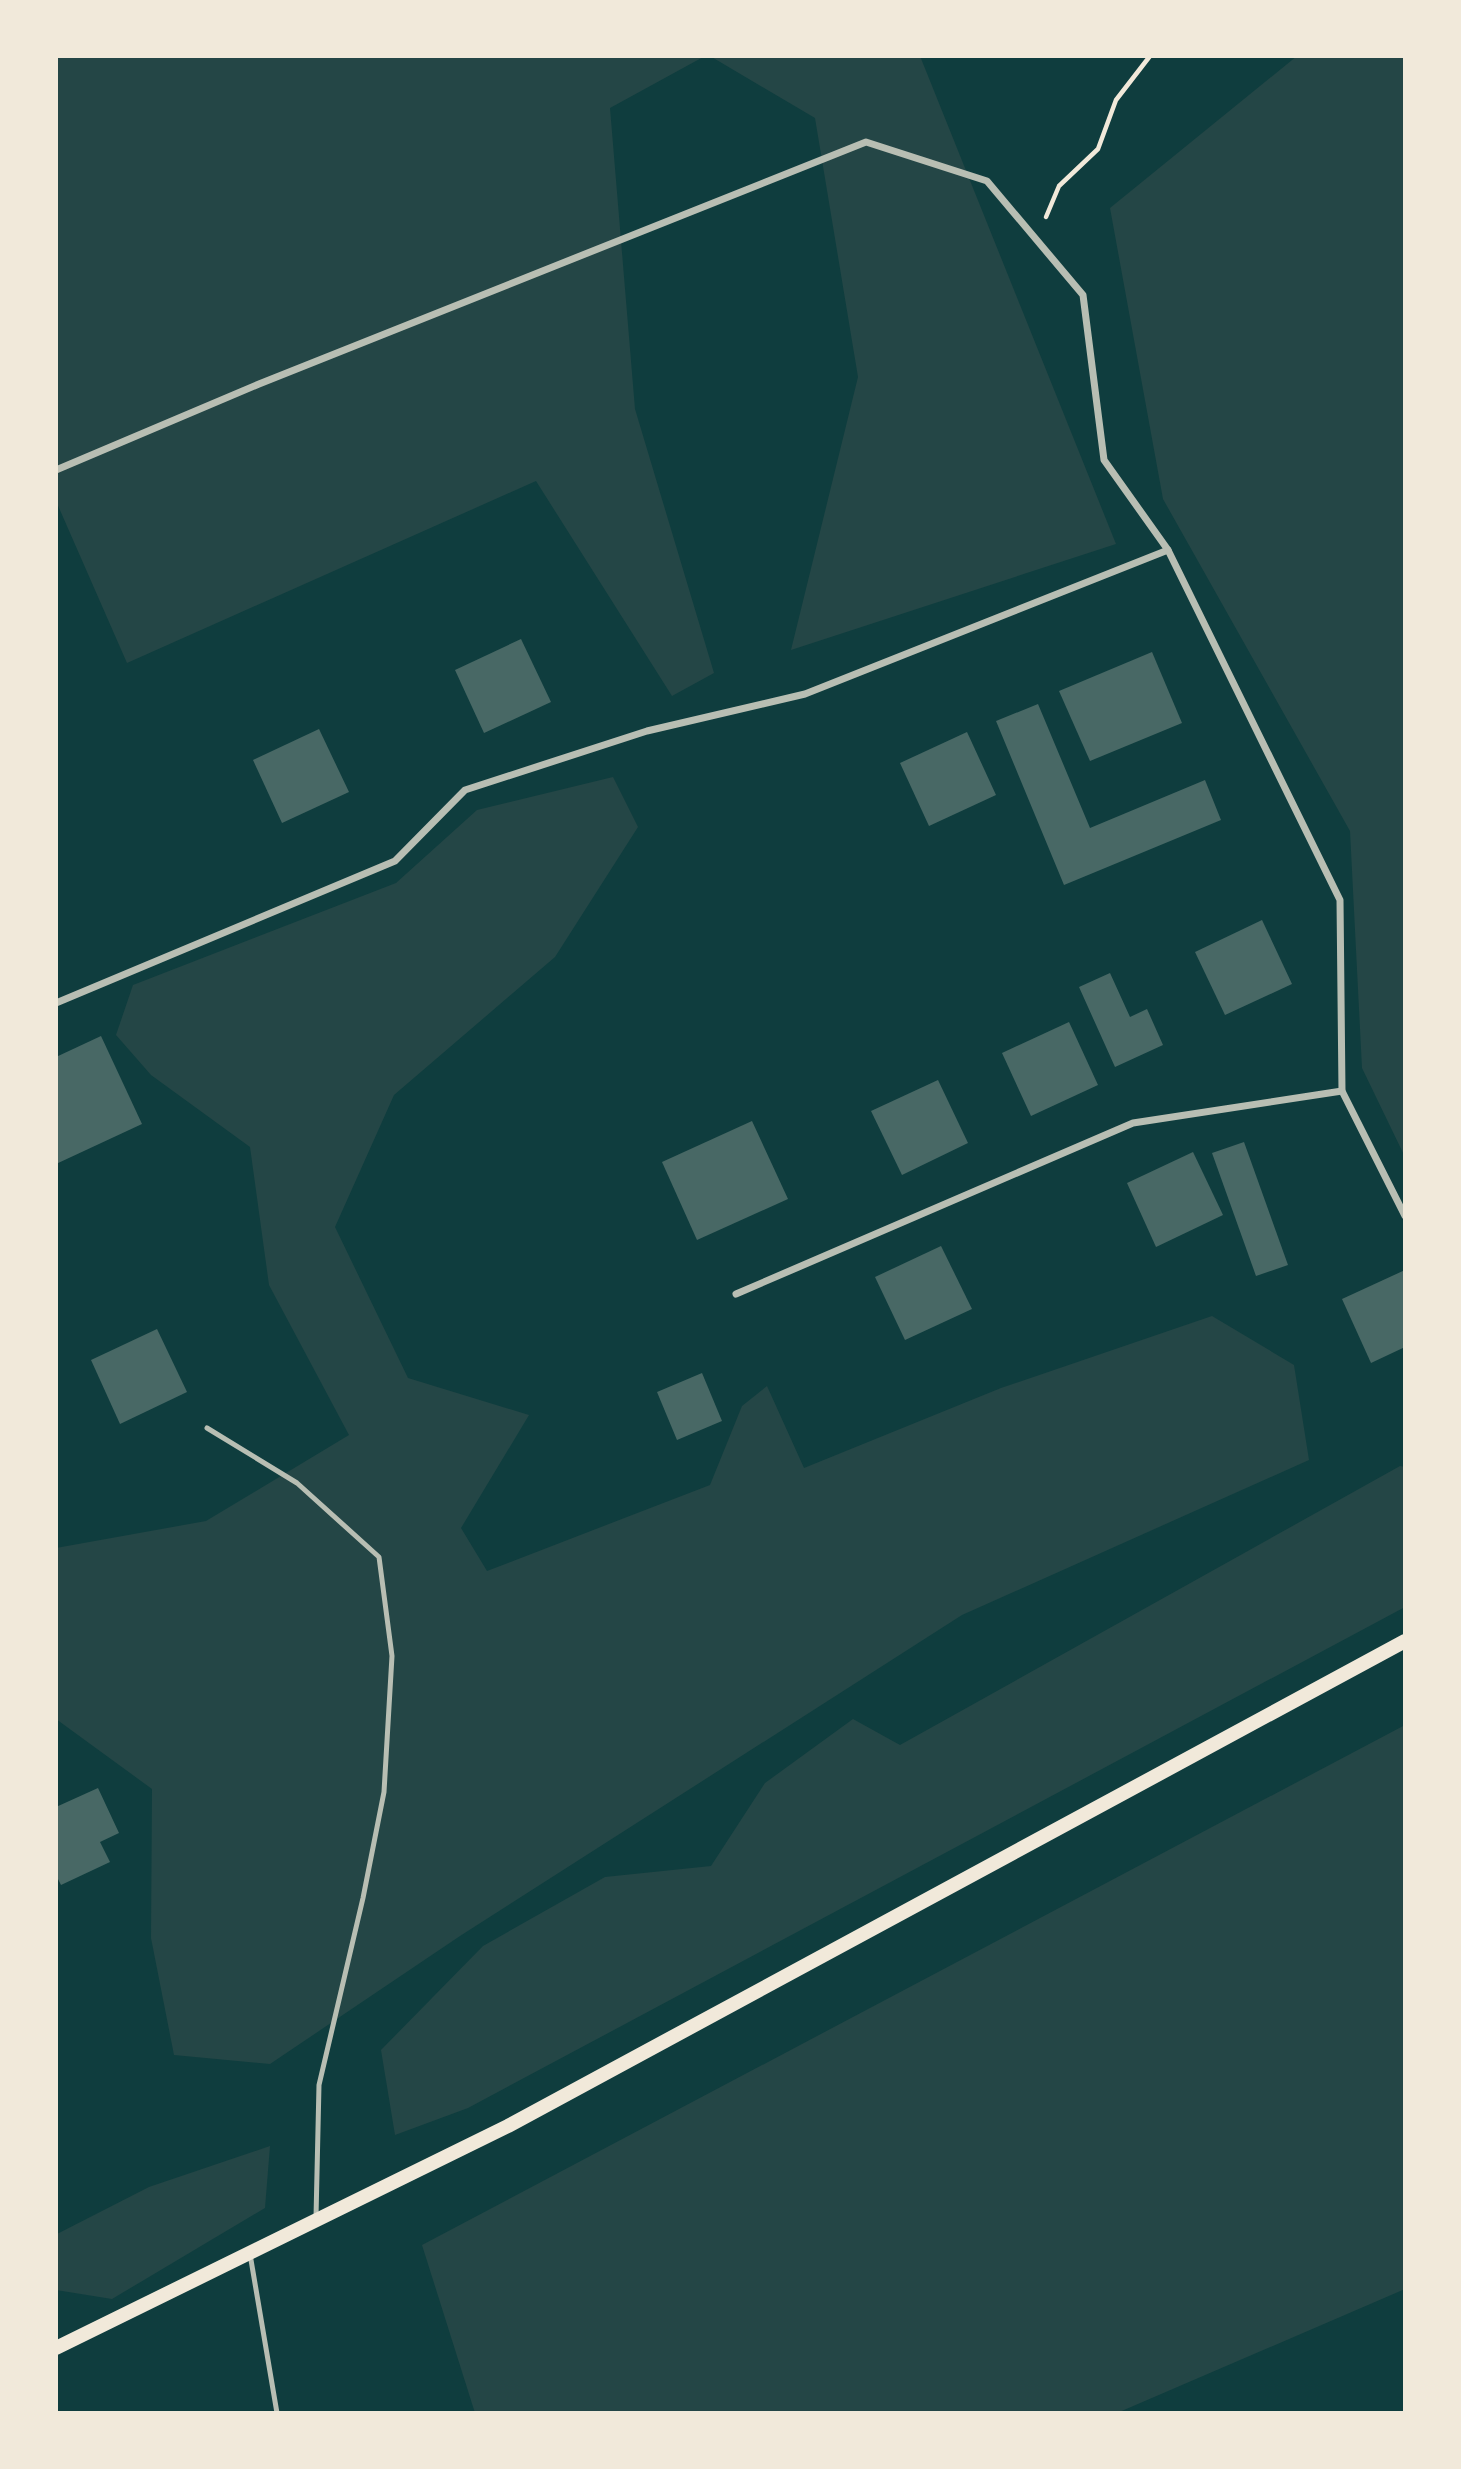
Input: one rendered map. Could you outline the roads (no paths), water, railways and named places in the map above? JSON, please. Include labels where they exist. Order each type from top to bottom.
[{"type":"main road","points":[[56,2348],[508,2126],[1405,1641]]},
{"type":"street","points":[[56,470],[259,384],[866,142],[987,181],[1083,295],[1104,460],[1168,550],[1340,900],[1342,1091],[1405,1216]]},
{"type":"street","points":[[56,1003],[396,862],[465,790],[647,730],[805,694],[1168,550]]},
{"type":"street","points":[[736,1294],[1133,1123],[1342,1091]]},
{"type":"lane","points":[[207,1428],[297,1483],[379,1557],[392,1656],[384,1792],[363,1898],[319,2085],[316,2220]]},
{"type":"lane","points":[[250,2252],[276,2413]]}]
